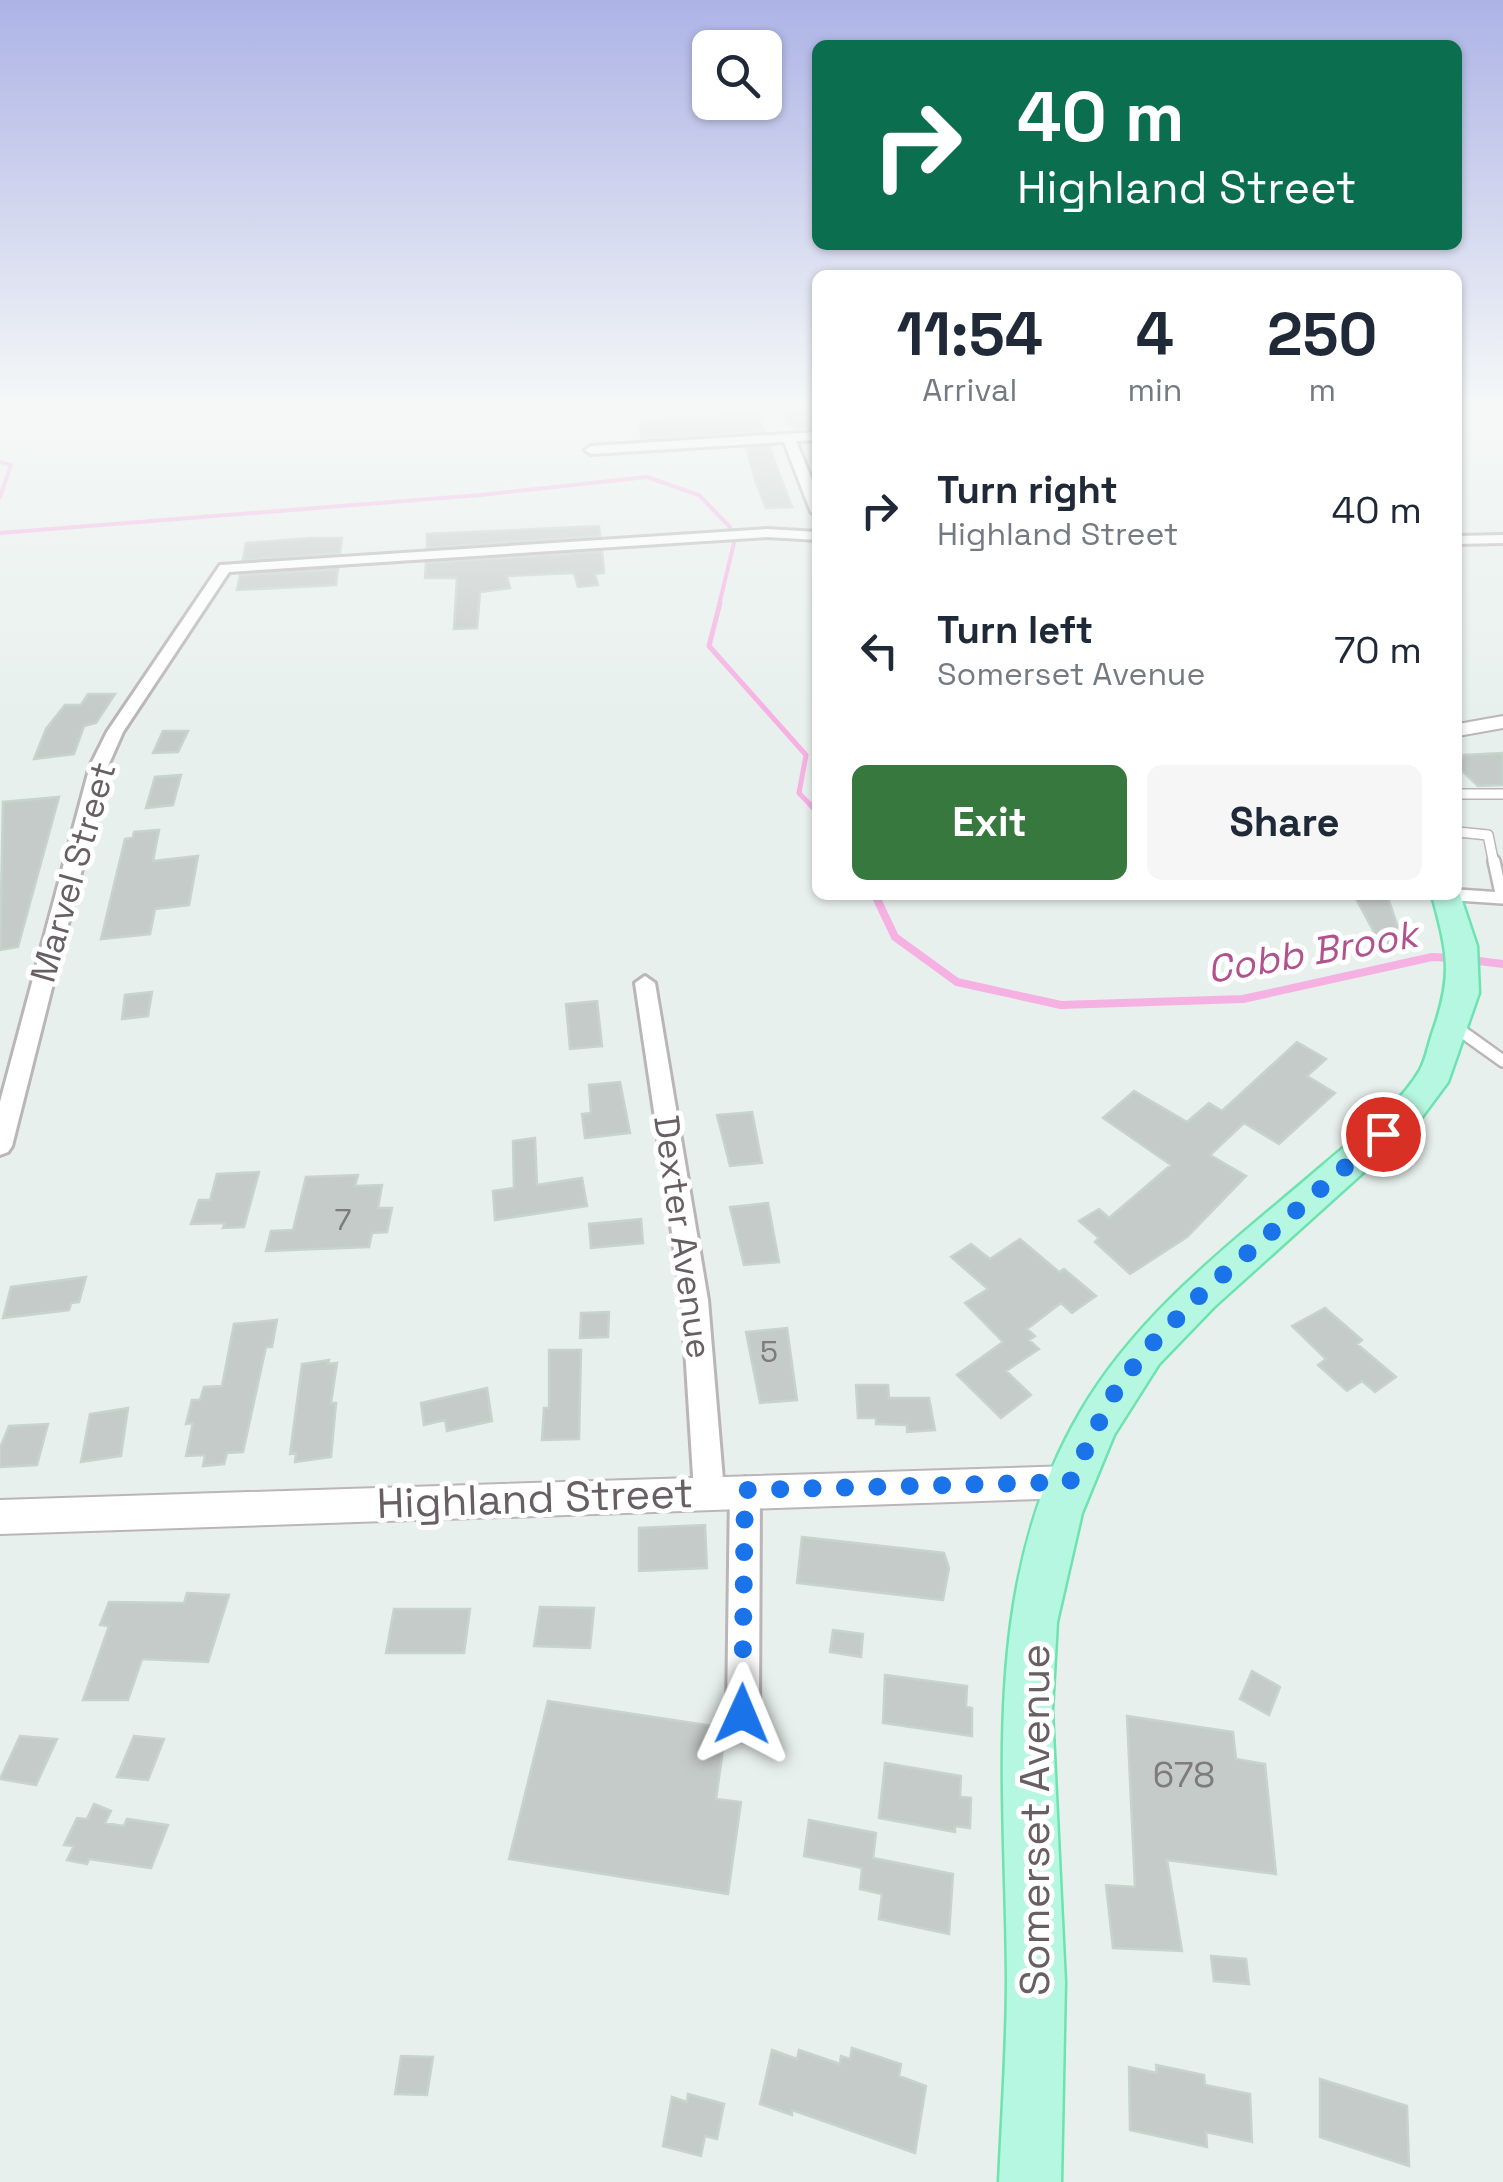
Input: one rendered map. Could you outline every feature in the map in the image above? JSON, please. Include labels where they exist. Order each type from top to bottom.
[{"type":"main road","name":"Somerset Avenue","points":[[1030,2182],[1036,1982],[1028,1806],[1030,1665],[1041,1584],[1070,1482],[1104,1412],[1144,1352],[1200,1295],[1403,1116],[1436,1073],[1463,993],[1462,957],[1448,900]]},
{"type":"street","name":"Marvel Street","points":[[0,1146],[99,766],[114,732],[225,568],[767,532],[812,536]]},
{"type":"street","points":[[1462,540],[1503,539]]},
{"type":"street","points":[[1462,729],[1503,722]]},
{"type":"street","name":"Dexter Avenue","points":[[645,983],[698,1324],[709,1492]]},
{"type":"street","name":"Highland Street","points":[[0,1517],[1070,1482]]},
{"type":"street","points":[[742,1714],[745,1490]]},
{"type":"lane","points":[[1462,794],[1503,794]]},
{"type":"lane","points":[[1462,832],[1488,835],[1502,898],[1462,895]]},
{"type":"lane","points":[[1454,1026],[1503,1060]]},
{"type":"building","points":[[599,526],[600,536],[427,548],[427,534]]},
{"type":"building","points":[[342,538],[340,553],[243,560],[246,543]]},
{"type":"building","points":[[602,551],[604,573],[595,574],[598,585],[578,587],[574,573],[507,576],[510,588],[480,592],[477,628],[454,629],[457,578],[425,578],[426,563]]},
{"type":"building","points":[[338,569],[336,585],[237,590],[240,575]]},
{"type":"building","points":[[88,694],[115,694],[96,723],[84,726],[74,754],[34,759],[46,729],[65,705],[81,705]]},
{"type":"building","points":[[163,731],[188,731],[178,752],[153,753]]},
{"type":"building","points":[[1503,753],[1503,785],[1478,786],[1462,771],[1464,755]]},
{"type":"building","points":[[181,775],[173,805],[146,808],[155,777]]},
{"type":"building","points":[[59,797],[18,947],[0,950],[3,802]]},
{"type":"building","points":[[159,830],[153,861],[198,856],[189,905],[155,909],[150,934],[101,939],[125,839],[133,838],[134,832]]},
{"type":"building","points":[[1357,900],[1389,900],[1404,945],[1381,945]]},
{"type":"building","points":[[152,992],[148,1016],[122,1019],[125,995]]},
{"type":"building","points":[[597,1001],[602,1046],[570,1049],[566,1004]]},
{"type":"building","points":[[1297,1042],[1326,1059],[1307,1076],[1335,1093],[1279,1144],[1244,1123],[1210,1155],[1246,1176],[1187,1237],[1130,1274],[1095,1242],[1099,1238],[1079,1221],[1099,1209],[1109,1218],[1171,1165],[1103,1118],[1134,1091],[1187,1122],[1209,1103],[1222,1111]]},
{"type":"building","points":[[620,1082],[630,1133],[585,1138],[582,1114],[591,1113],[589,1085]]},
{"type":"building","points":[[752,1112],[762,1163],[730,1166],[717,1115]]},
{"type":"building","points":[[535,1138],[537,1185],[582,1178],[587,1206],[495,1220],[493,1191],[514,1188],[513,1141]]},
{"type":"building","points":[[259,1172],[244,1227],[191,1224],[199,1200],[210,1200],[217,1174]]},
{"type":"building","points":[[358,1175],[355,1186],[382,1185],[378,1208],[392,1208],[387,1232],[372,1233],[369,1247],[266,1251],[271,1231],[293,1230],[306,1177]]},
{"type":"building","points":[[768,1203],[779,1262],[744,1265],[730,1207]]},
{"type":"building","points":[[641,1219],[643,1243],[591,1248],[589,1224]]},
{"type":"building","points":[[1020,1239],[1096,1296],[1072,1313],[1061,1303],[1027,1329],[1035,1336],[1029,1340],[1039,1349],[1006,1371],[1031,1395],[1001,1418],[957,1375],[1003,1342],[965,1303],[988,1289],[951,1257],[971,1244],[990,1259]]},
{"type":"building","points":[[86,1277],[79,1302],[71,1303],[69,1310],[3,1318],[11,1287]]},
{"type":"building","points":[[1325,1308],[1362,1340],[1357,1344],[1396,1377],[1375,1392],[1362,1381],[1347,1391],[1318,1365],[1326,1359],[1292,1326]]},
{"type":"building","points":[[609,1312],[608,1337],[580,1338],[581,1313]]},
{"type":"building","points":[[277,1320],[272,1347],[266,1347],[243,1452],[227,1453],[224,1464],[203,1466],[205,1455],[186,1456],[193,1423],[186,1424],[192,1400],[200,1400],[204,1387],[222,1386],[234,1324]]},
{"type":"building","points":[[787,1328],[797,1400],[760,1403],[746,1332]]},
{"type":"building","points":[[549,1350],[581,1350],[579,1439],[542,1440],[544,1408],[549,1408]]},
{"type":"building","points":[[329,1360],[328,1364],[337,1363],[331,1403],[336,1403],[331,1457],[295,1462],[296,1453],[290,1454],[302,1364]]},
{"type":"building","points":[[856,1385],[888,1385],[889,1398],[929,1398],[935,1430],[907,1432],[907,1425],[876,1424],[876,1418],[858,1418]]},
{"type":"building","points":[[487,1388],[492,1421],[447,1431],[445,1420],[424,1425],[421,1403]]},
{"type":"building","points":[[128,1408],[121,1456],[81,1462],[90,1414]]},
{"type":"building","points":[[48,1424],[37,1465],[0,1467],[0,1448],[9,1426]]},
{"type":"building","points":[[705,1525],[707,1568],[639,1571],[639,1528]]},
{"type":"building","points":[[802,1537],[944,1553],[949,1568],[943,1600],[797,1583]]},
{"type":"building","points":[[187,1593],[229,1595],[208,1662],[142,1659],[128,1700],[83,1700],[109,1626],[100,1625],[109,1602],[184,1603]]},
{"type":"building","points":[[540,1607],[594,1608],[590,1648],[534,1646]]},
{"type":"building","points":[[394,1609],[470,1609],[464,1653],[386,1653]]},
{"type":"building","points":[[833,1630],[863,1634],[861,1657],[830,1652]]},
{"type":"building","points":[[1252,1671],[1280,1687],[1269,1715],[1240,1699]]},
{"type":"building","points":[[885,1675],[967,1686],[966,1707],[972,1708],[972,1736],[883,1723]]},
{"type":"building","points":[[548,1701],[726,1728],[716,1799],[741,1802],[728,1894],[509,1859]]},
{"type":"building","points":[[1127,1716],[1233,1732],[1236,1759],[1265,1764],[1276,1874],[1167,1860],[1182,1951],[1113,1948],[1106,1885],[1135,1887]]},
{"type":"building","points":[[20,1736],[57,1739],[36,1785],[0,1779]]},
{"type":"building","points":[[134,1736],[164,1739],[148,1780],[117,1777]]},
{"type":"building","points":[[885,1763],[961,1776],[960,1797],[971,1798],[970,1828],[955,1826],[955,1832],[879,1818]]},
{"type":"building","points":[[94,1804],[111,1811],[105,1823],[124,1826],[127,1819],[168,1825],[151,1868],[89,1859],[87,1864],[67,1860],[74,1846],[64,1845],[77,1818],[87,1819]]},
{"type":"building","points":[[809,1820],[876,1833],[873,1858],[953,1874],[949,1934],[879,1919],[882,1894],[860,1889],[862,1868],[804,1856]]},
{"type":"building","points":[[1211,1956],[1246,1959],[1249,1984],[1214,1981]]},
{"type":"building","points":[[852,2048],[901,2064],[899,2076],[926,2086],[915,2153],[792,2110],[792,2115],[760,2104],[772,2050],[797,2059],[799,2050],[840,2064],[841,2056],[850,2059]]},
{"type":"building","points":[[401,2056],[433,2057],[427,2095],[395,2094]]},
{"type":"building","points":[[1156,2065],[1204,2075],[1205,2085],[1250,2094],[1252,2142],[1206,2132],[1207,2147],[1130,2130],[1129,2067],[1157,2073]]},
{"type":"building","points":[[1320,2079],[1407,2106],[1409,2166],[1320,2137]]},
{"type":"building","points":[[688,2094],[724,2104],[717,2139],[705,2136],[701,2156],[663,2146],[672,2097],[687,2102]]},
{"type":"waterway","name":"Cobb Brook","points":[[0,533],[343,506]]},
{"type":"waterway","name":"Cobb Brook","points":[[709,506],[730,527]]},
{"type":"waterway","name":"Cobb Brook","points":[[719,605],[734,543]]},
{"type":"waterway","name":"Cobb Brook","points":[[720,603],[709,646],[806,755],[799,793],[812,807]]},
{"type":"waterway","name":"Cobb Brook","points":[[877,900],[895,937],[957,982],[1061,1005],[1243,999],[1432,957],[1452,958]]},
{"type":"waterway","name":"Cobb Brook","points":[[1471,960],[1503,964]]},
{"type":"route","points":[[742,1714],[745,1490],[1070,1482],[1111,1398],[1144,1352],[1200,1295],[1383,1134]]}]
